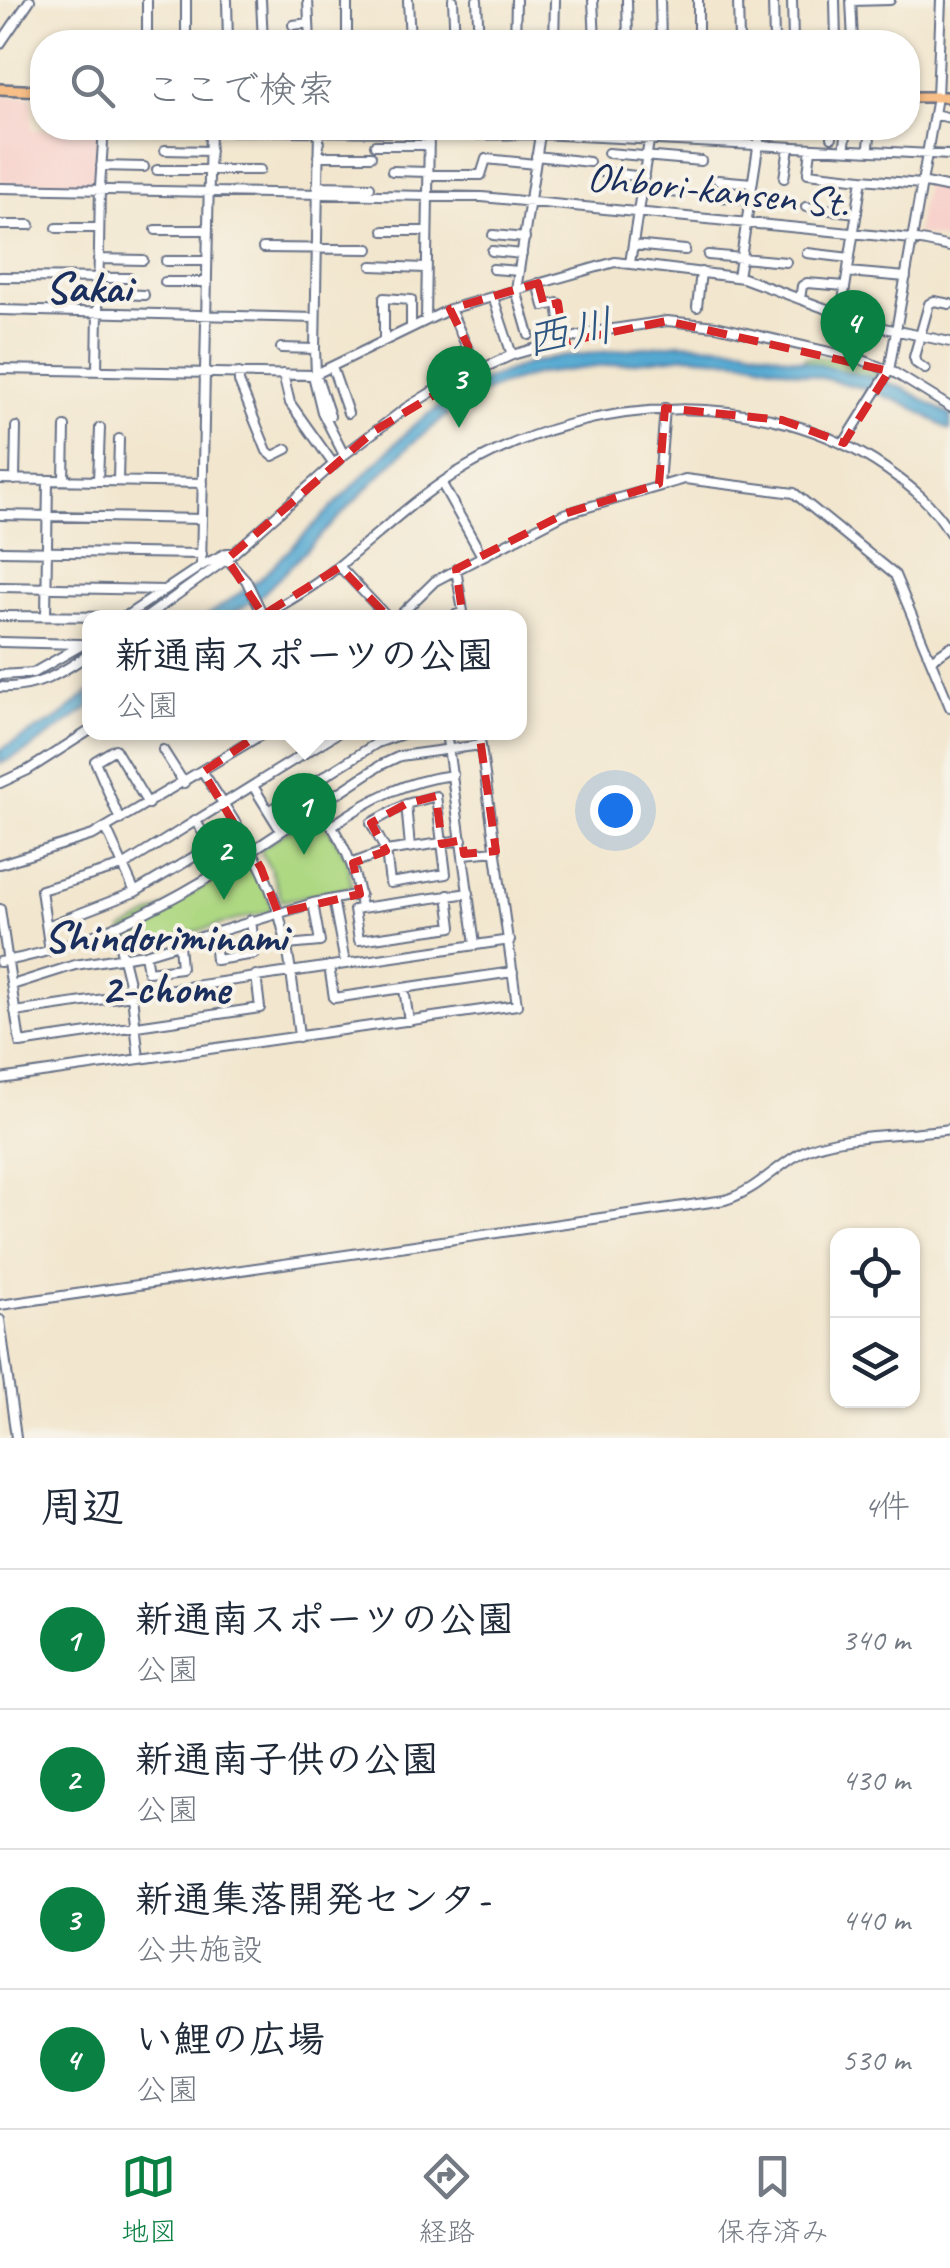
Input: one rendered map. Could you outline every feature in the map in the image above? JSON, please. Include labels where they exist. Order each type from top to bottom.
[{"type":"main road","points":[[3,88],[30,90]]},
{"type":"main road","points":[[920,97],[950,98]]},
{"type":"street","points":[[0,44],[30,0]]},
{"type":"street","points":[[146,0],[147,30]]},
{"type":"street","points":[[186,0],[186,30]]},
{"type":"street","points":[[227,0],[228,30]]},
{"type":"street","points":[[261,0],[262,30]]},
{"type":"street","points":[[308,0],[309,30]]},
{"type":"street","points":[[347,0],[348,30]]},
{"type":"street","points":[[408,0],[409,30]]},
{"type":"street","points":[[453,0],[454,30]]},
{"type":"street","points":[[477,0],[478,30]]},
{"type":"street","points":[[515,30],[516,0]]},
{"type":"street","points":[[554,30],[555,0]]},
{"type":"street","points":[[594,0],[594,30]]},
{"type":"street","points":[[627,0],[628,30]]},
{"type":"street","points":[[660,0],[661,30]]},
{"type":"street","points":[[698,0],[698,30]]},
{"type":"street","points":[[738,0],[739,30]]},
{"type":"street","points":[[774,0],[774,30]]},
{"type":"street","points":[[792,0],[793,30]]},
{"type":"street","points":[[834,0],[835,30]]},
{"type":"street","points":[[852,30],[851,1],[890,0]]},
{"type":"street","points":[[844,443],[886,375],[897,331],[938,97],[940,0]]},
{"type":"street","points":[[293,25],[309,24]]},
{"type":"street","points":[[938,76],[950,76]]},
{"type":"street","points":[[934,114],[950,118]]},
{"type":"street","points":[[97,370],[103,140]]},
{"type":"street","points":[[201,566],[210,140]]},
{"type":"street","points":[[319,140],[314,375],[330,432],[344,456]]},
{"type":"street","points":[[375,145],[402,140]]},
{"type":"street","points":[[426,320],[428,140]]},
{"type":"street","points":[[529,335],[516,290],[539,140]]},
{"type":"street","points":[[630,263],[649,140],[950,155]]},
{"type":"street","points":[[738,277],[759,140]]},
{"type":"street","points":[[845,144],[846,140]]},
{"type":"street","points":[[869,146],[870,140]]},
{"type":"street","points":[[784,178],[789,148]]},
{"type":"street","points":[[811,149],[808,174],[950,188]]},
{"type":"street","points":[[165,150],[210,150]]},
{"type":"street","points":[[608,153],[700,162]]},
{"type":"street","points":[[318,156],[370,156]]},
{"type":"street","points":[[392,172],[481,175],[486,159],[588,162]]},
{"type":"street","points":[[101,166],[144,167]]},
{"type":"street","points":[[157,170],[260,170]]},
{"type":"street","points":[[602,172],[644,177]]},
{"type":"street","points":[[718,180],[752,183]]},
{"type":"street","points":[[841,314],[862,180]]},
{"type":"street","points":[[317,189],[370,187]]},
{"type":"street","name":"Ohbori-kansen St.","points":[[0,188],[208,192],[317,189],[530,201],[912,240],[950,248]]},
{"type":"street","points":[[642,190],[683,192]]},
{"type":"street","points":[[720,197],[750,199]]},
{"type":"street","points":[[806,207],[857,213]]},
{"type":"street","points":[[0,224],[30,225]]},
{"type":"street","points":[[57,228],[99,228]]},
{"type":"street","points":[[156,230],[208,230]]},
{"type":"street","points":[[384,231],[426,231]]},
{"type":"street","points":[[493,235],[524,238]]},
{"type":"street","points":[[634,245],[685,250]]},
{"type":"street","points":[[263,248],[370,249]]},
{"type":"street","points":[[492,251],[522,254]]},
{"type":"street","points":[[807,253],[850,258]]},
{"type":"street","points":[[708,255],[786,262]]},
{"type":"street","points":[[98,259],[143,260]]},
{"type":"street","points":[[166,262],[207,261]]},
{"type":"street","points":[[0,369],[314,375],[450,309],[615,262],[738,277],[841,314],[950,342]]},
{"type":"street","points":[[372,266],[425,268]]},
{"type":"street","points":[[493,269],[519,271]]},
{"type":"street","points":[[697,307],[701,272]]},
{"type":"street","points":[[848,272],[906,277]]},
{"type":"street","points":[[0,277],[129,278]]},
{"type":"street","points":[[165,282],[207,282]]},
{"type":"street","points":[[538,283],[544,306],[558,302],[563,343]]},
{"type":"street","points":[[800,299],[802,286],[807,283],[845,286]]},
{"type":"street","points":[[98,293],[144,295]]},
{"type":"street","points":[[492,297],[512,355]]},
{"type":"street","points":[[384,341],[384,298],[411,300],[411,328]]},
{"type":"street","points":[[925,368],[914,360],[930,302],[950,304]]},
{"type":"street","points":[[450,309],[476,370]]},
{"type":"street","points":[[0,310],[315,318]]},
{"type":"street","points":[[155,610],[231,556],[344,456],[406,408],[512,355],[593,332],[668,321],[716,326],[860,359],[950,407]]},
{"type":"street","points":[[281,348],[314,349]]},
{"type":"street","points":[[332,367],[348,414]]},
{"type":"street","points":[[240,374],[239,382],[268,451],[274,456],[287,449]]},
{"type":"street","points":[[284,374],[290,403],[334,465]]},
{"type":"street","points":[[314,375],[330,416]]},
{"type":"street","points":[[659,484],[665,408]]},
{"type":"street","points":[[273,610],[339,566],[386,525],[466,466],[547,431],[641,410],[665,408],[782,420],[844,443],[921,493],[950,532]]},
{"type":"street","points":[[15,480],[16,427]]},
{"type":"street","points":[[64,480],[65,427]]},
{"type":"street","points":[[98,480],[100,428]]},
{"type":"street","points":[[118,481],[119,439]]},
{"type":"street","points":[[0,479],[203,482]]},
{"type":"street","points":[[405,610],[421,592],[456,569],[564,514],[659,484],[685,479],[794,493],[894,575],[950,707]]},
{"type":"street","points":[[46,616],[48,480]]},
{"type":"street","points":[[442,484],[482,556]]},
{"type":"street","points":[[0,515],[202,519]]},
{"type":"street","points":[[0,550],[202,554]]},
{"type":"street","points":[[135,610],[226,553],[246,580],[258,610]]},
{"type":"street","points":[[339,566],[380,610]]},
{"type":"street","points":[[456,569],[462,610]]},
{"type":"street","points":[[0,587],[165,590]]},
{"type":"street","points":[[0,616],[82,616]]},
{"type":"street","points":[[0,642],[82,642]]},
{"type":"street","points":[[0,676],[33,673],[82,645]]},
{"type":"street","points":[[931,660],[950,647]]},
{"type":"street","points":[[0,688],[36,684],[57,676],[82,659]]},
{"type":"street","points":[[0,783],[82,735]]},
{"type":"street","points":[[0,864],[106,828],[253,740]]},
{"type":"street","points":[[50,951],[41,890],[124,866],[326,740]]},
{"type":"street","points":[[268,811],[385,740]]},
{"type":"street","points":[[447,740],[475,944]]},
{"type":"street","points":[[0,1079],[517,1005],[480,740]]},
{"type":"street","points":[[4,961],[50,951],[115,926],[189,889],[400,756],[481,745]]},
{"type":"street","points":[[120,820],[95,761],[115,749],[148,804]]},
{"type":"street","points":[[163,750],[184,783]]},
{"type":"street","points":[[203,772],[270,888],[287,945],[298,1036]]},
{"type":"street","points":[[333,826],[391,788],[453,775]]},
{"type":"street","points":[[253,786],[280,831]]},
{"type":"street","points":[[436,796],[446,874],[390,883],[386,852],[371,823],[406,804],[436,796]]},
{"type":"street","points":[[406,804],[410,847]]},
{"type":"street","points":[[317,806],[353,863],[362,908]]},
{"type":"street","points":[[195,820],[224,866]]},
{"type":"street","points":[[106,828],[135,892]]},
{"type":"street","points":[[353,863],[386,852],[462,840]]},
{"type":"street","points":[[46,926],[135,892],[212,846]]},
{"type":"street","points":[[464,854],[496,850]]},
{"type":"street","points":[[448,895],[452,927],[360,940],[354,910],[448,895],[469,893]]},
{"type":"street","points":[[12,985],[75,965],[145,954],[313,902],[360,894]]},
{"type":"street","points":[[333,899],[345,963]]},
{"type":"street","points":[[287,945],[320,942],[313,902]]},
{"type":"street","points":[[0,909],[4,961],[12,985],[20,1043],[260,1008],[256,975]]},
{"type":"street","points":[[214,931],[216,960],[255,954],[250,920]]},
{"type":"street","points":[[115,926],[125,956],[140,1058]]},
{"type":"street","points":[[15,1012],[510,940]]},
{"type":"street","points":[[145,954],[148,972],[181,968],[179,944]]},
{"type":"street","points":[[329,966],[334,998],[512,972]]},
{"type":"street","points":[[404,989],[409,1022]]},
{"type":"street","points":[[0,1305],[725,1200],[744,1194],[805,1150],[831,1142],[950,1128]]},
{"type":"street","points":[[0,1320],[16,1438]]},
{"type":"highlighted area","points":[[538,283],[544,306],[558,303],[564,342],[667,321],[889,371],[844,443],[782,420],[665,408],[659,484],[564,514],[456,569],[496,851],[464,854],[462,840],[442,844],[436,796],[406,804],[371,823],[386,851],[353,863],[360,894],[278,913],[261,868],[203,772],[344,677],[393,622],[340,567],[263,615],[227,559],[374,431],[469,374],[468,346],[450,309]]},
{"type":"shaded area","points":[[0,95],[30,97],[30,140],[98,140],[96,186],[0,184]]},
{"type":"shaded area","points":[[925,185],[950,191],[950,241],[916,233]]},
{"type":"green space","points":[[805,357],[843,362],[880,375],[877,381],[802,364]]},
{"type":"green space","points":[[315,813],[321,816],[347,858],[352,887],[282,901],[261,853],[263,847]]},
{"type":"green space","points":[[248,858],[254,861],[273,908],[270,911],[128,950],[123,930]]},
{"type":"water","points":[[681,343],[746,347],[905,389],[950,415],[950,430],[910,406],[867,389],[752,361],[686,356],[538,374],[501,385],[460,405],[411,444],[263,594],[238,610],[215,610],[260,579],[414,425],[464,388],[551,358]]},
{"type":"water","points":[[82,698],[82,713],[27,751],[0,764],[0,750],[60,717]]},
{"type":"place","name":"い鯉の広場","points":[[853,372]]},
{"type":"place","name":"新通集落開発センタ-","points":[[459,428]]},
{"type":"place","name":"新通南スポーツの公園","points":[[304,855]]},
{"type":"place","name":"新通南子供の公園","points":[[224,900]]},
{"type":"district","name":"Sakai","points":[[88,287]]},
{"type":"district","name":"Shindoriminami 2-chome","points":[[165,962]]},
{"type":"water label","name":"西川","points":[[569,333]]}]
